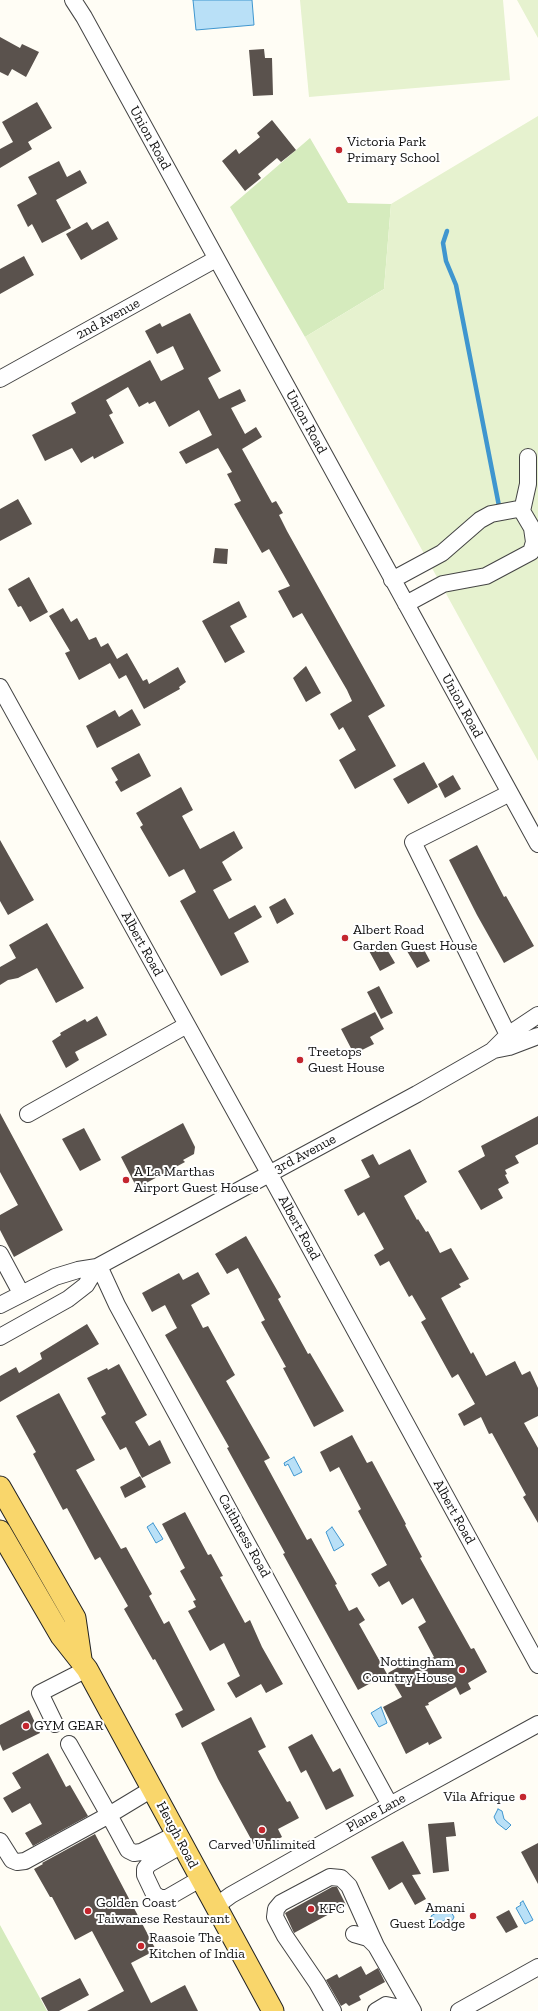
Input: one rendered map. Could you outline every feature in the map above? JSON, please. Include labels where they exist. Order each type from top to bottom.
[{"type":"main road","name":"Heugh Road","points":[[3,1500],[75,1618],[84,1664]]},
{"type":"main road","name":"Heugh Road","points":[[0,1531],[61,1636],[84,1664],[273,2011]]},
{"type":"street","name":"Union Road","points":[[73,0],[84,16],[538,844]]},
{"type":"street","name":"2nd Avenue","points":[[0,379],[216,259]]},
{"type":"street","points":[[522,511],[528,484],[528,457]]},
{"type":"street","points":[[392,580],[442,553],[480,520],[492,514],[518,509],[522,511],[532,528],[534,542],[531,552],[486,576],[443,584],[406,604]]},
{"type":"street","name":"Albert Road","points":[[0,687],[269,1173],[538,1665]]},
{"type":"street","points":[[508,1035],[413,842],[510,793]]},
{"type":"street","name":"3rd Avenue","points":[[492,1051],[508,1035],[538,1015]]},
{"type":"street","points":[[28,1114],[187,1025]]},
{"type":"street","name":"3rd Avenue","points":[[0,1305],[55,1277],[78,1270],[98,1267],[492,1051],[516,1045],[538,1036]]},
{"type":"street","points":[[0,1254],[21,1294]]},
{"type":"street","name":"3rd Avenue","points":[[0,1337],[68,1299],[86,1285],[98,1267]]},
{"type":"street","name":"Caithness Road","points":[[98,1267],[128,1325],[390,1805]]},
{"type":"street","points":[[55,1724],[40,1693],[84,1664]]},
{"type":"street","name":"Plane Lane","points":[[216,1906],[231,1895],[390,1805],[538,1724]]},
{"type":"street","points":[[70,1744],[128,1850],[134,1853],[141,1852],[179,1840]]},
{"type":"street","points":[[0,1841],[12,1860],[17,1862],[25,1861],[109,1815],[152,1789]]},
{"type":"street","points":[[179,1840],[149,1864],[145,1869],[145,1875],[154,1894],[160,1898],[167,1898],[200,1879]]},
{"type":"street","points":[[333,2011],[317,1982],[285,1936],[275,1917],[275,1912],[278,1905],[330,1877],[341,1878],[352,1892],[376,1946],[412,2011]]},
{"type":"street","points":[[354,1934],[368,1938],[376,1946]]},
{"type":"street","points":[[459,2011],[538,1967]]},
{"type":"street","points":[[376,2011],[386,2005],[396,2007],[400,2011]]},
{"type":"green space","points":[[300,0],[503,0],[510,80],[309,97]]},
{"type":"green space","points":[[517,0],[538,0],[538,38]]},
{"type":"green space","points":[[538,116],[538,761],[305,337],[384,289],[391,204]]},
{"type":"green space","points":[[310,138],[348,203],[391,204],[384,289],[305,337],[230,207]]},
{"type":"green space","points":[[0,1925],[47,2011],[0,2011]]},
{"type":"water","points":[[193,0],[252,0],[254,25],[196,30]]},
{"type":"water","points":[[294,1457],[302,1472],[294,1476],[288,1464],[285,1466],[284,1463]]},
{"type":"water","points":[[153,1523],[163,1539],[156,1543],[147,1527]]},
{"type":"water","points":[[332,1527],[344,1545],[334,1551],[326,1532]]},
{"type":"water","points":[[381,1707],[387,1723],[379,1727],[371,1713]]},
{"type":"water","points":[[498,1809],[502,1811],[504,1819],[511,1825],[506,1830],[497,1823],[494,1817]]},
{"type":"water","points":[[523,1901],[533,1920],[525,1924],[516,1908],[521,1905],[520,1903]]},
{"type":"water","points":[[446,1907],[450,1910],[454,1917],[452,1921],[445,1920],[434,1925],[431,1916]]},
{"type":"building","points":[[0,37],[20,48],[22,44],[39,52],[26,77],[12,69],[8,76],[0,72]]},
{"type":"building","points":[[264,49],[265,58],[272,58],[273,95],[253,96],[249,50]]},
{"type":"building","points":[[37,102],[52,128],[28,142],[32,149],[0,168],[0,149],[13,142],[2,122]]},
{"type":"building","points":[[272,120],[296,150],[281,162],[277,158],[258,174],[261,178],[245,191],[222,161],[236,149],[239,154],[260,137],[257,133]]},
{"type":"building","points":[[59,161],[67,177],[80,170],[87,183],[56,200],[71,228],[42,243],[32,224],[28,227],[17,205],[37,194],[28,177]]},
{"type":"building","points":[[108,221],[118,239],[81,260],[66,234],[87,222],[92,230]]},
{"type":"building","points":[[24,256],[34,275],[0,294],[0,269]]},
{"type":"building","points":[[190,313],[221,371],[208,378],[219,399],[240,389],[246,401],[231,408],[245,434],[256,427],[262,437],[242,449],[272,503],[276,501],[283,513],[279,515],[287,531],[385,706],[368,716],[396,766],[355,789],[339,760],[356,750],[343,727],[339,730],[330,714],[352,701],[347,690],[302,613],[293,618],[278,591],[290,586],[269,549],[262,553],[234,504],[241,501],[227,474],[232,472],[218,448],[186,464],[179,452],[212,435],[199,410],[169,427],[155,401],[149,404],[148,402],[139,407],[128,387],[106,400],[113,413],[109,415],[124,443],[94,459],[93,456],[81,463],[72,448],[45,461],[32,435],[76,413],[71,403],[150,360],[161,381],[184,369],[173,346],[157,354],[145,331],[160,323],[162,327]]},
{"type":"building","points":[[18,499],[32,524],[0,541],[0,509]]},
{"type":"building","points":[[215,548],[228,549],[227,564],[213,563]]},
{"type":"building","points":[[29,577],[48,612],[30,622],[21,606],[18,607],[8,589]]},
{"type":"building","points":[[239,601],[247,617],[230,626],[245,652],[225,663],[202,621]]},
{"type":"building","points":[[63,608],[71,622],[77,618],[89,640],[96,637],[101,647],[108,643],[117,659],[127,653],[143,681],[147,679],[149,684],[178,667],[186,682],[179,687],[180,689],[144,709],[126,675],[119,679],[110,663],[79,680],[65,653],[70,651],[49,616]]},
{"type":"building","points":[[306,666],[321,693],[306,702],[293,678]]},
{"type":"building","points":[[132,709],[141,725],[97,748],[86,726],[115,710],[119,717]]},
{"type":"building","points":[[139,753],[151,776],[121,792],[115,782],[118,780],[111,768]]},
{"type":"building","points":[[424,762],[438,787],[408,804],[393,779]]},
{"type":"building","points":[[453,775],[461,789],[445,798],[438,784]]},
{"type":"building","points":[[181,787],[193,810],[182,816],[200,849],[234,831],[243,848],[222,862],[232,880],[213,890],[229,919],[255,905],[262,917],[234,933],[249,962],[221,976],[180,901],[196,892],[184,869],[169,877],[140,827],[143,825],[136,813]]},
{"type":"building","points":[[0,840],[34,900],[8,915],[0,901]]},
{"type":"building","points":[[477,845],[504,897],[506,896],[534,946],[504,963],[477,915],[449,860]]},
{"type":"building","points":[[285,898],[294,914],[277,924],[269,907]]},
{"type":"building","points":[[47,923],[84,988],[56,1003],[37,968],[18,978],[8,980],[0,985],[0,967],[16,958],[9,945]]},
{"type":"building","points":[[382,941],[395,963],[380,971],[368,949]]},
{"type":"building","points":[[421,944],[430,961],[417,968],[407,951]]},
{"type":"building","points":[[379,986],[393,1013],[381,1019],[367,992]]},
{"type":"building","points":[[375,1012],[384,1029],[370,1037],[374,1044],[354,1054],[341,1029]]},
{"type":"building","points":[[97,1016],[107,1035],[75,1052],[79,1060],[66,1068],[52,1041],[61,1035],[60,1033],[85,1019],[87,1022]]},
{"type":"building","points":[[0,1113],[63,1230],[14,1257],[0,1230],[0,1215],[18,1205],[0,1172]]},
{"type":"building","points":[[538,1116],[538,1144],[515,1156],[519,1163],[505,1170],[507,1174],[505,1175],[509,1183],[498,1189],[503,1198],[481,1210],[458,1171],[485,1156],[481,1146]]},
{"type":"building","points":[[183,1123],[195,1147],[194,1154],[183,1160],[185,1162],[137,1188],[121,1157]]},
{"type":"building","points":[[84,1128],[101,1160],[80,1171],[62,1139]]},
{"type":"building","points":[[410,1149],[427,1182],[404,1196],[417,1220],[418,1219],[426,1232],[428,1231],[440,1253],[451,1248],[469,1279],[459,1284],[461,1287],[441,1298],[471,1354],[473,1352],[486,1376],[515,1361],[522,1375],[530,1371],[538,1388],[538,1416],[524,1423],[538,1448],[538,1523],[523,1497],[526,1495],[492,1433],[489,1434],[481,1417],[464,1426],[458,1414],[475,1404],[458,1374],[452,1378],[421,1322],[426,1319],[412,1295],[409,1297],[389,1261],[380,1266],[374,1255],[384,1249],[364,1212],[358,1216],[344,1190],[370,1177],[361,1160],[373,1154],[379,1165]]},
{"type":"building","points":[[246,1236],[281,1297],[278,1299],[308,1354],[310,1353],[344,1411],[314,1427],[283,1368],[286,1367],[261,1322],[265,1320],[238,1268],[227,1274],[215,1254]]},
{"type":"building","points":[[198,1272],[210,1294],[191,1305],[203,1328],[208,1326],[235,1375],[226,1381],[270,1458],[264,1461],[307,1540],[311,1538],[337,1584],[335,1585],[349,1611],[357,1607],[365,1620],[359,1624],[387,1674],[358,1690],[283,1554],[285,1553],[227,1448],[229,1447],[165,1335],[177,1328],[165,1305],[152,1312],[142,1293],[179,1273],[183,1280]]},
{"type":"building","points":[[87,1324],[99,1344],[0,1402],[0,1376],[16,1367],[19,1373],[42,1359],[40,1353]]},
{"type":"building","points":[[119,1364],[147,1415],[135,1422],[149,1446],[160,1440],[171,1463],[142,1478],[126,1447],[120,1450],[101,1417],[106,1414],[87,1378]]},
{"type":"building","points":[[59,1393],[95,1460],[76,1470],[121,1549],[126,1547],[152,1594],[149,1596],[164,1624],[169,1621],[215,1710],[182,1728],[175,1714],[183,1710],[155,1659],[153,1660],[124,1609],[128,1606],[100,1557],[95,1560],[67,1508],[63,1510],[33,1454],[36,1452],[16,1416]]},
{"type":"building","points":[[352,1435],[367,1463],[372,1461],[406,1524],[405,1525],[422,1557],[420,1558],[471,1649],[474,1648],[487,1672],[468,1683],[471,1689],[460,1695],[456,1687],[428,1703],[429,1705],[425,1706],[442,1738],[429,1745],[428,1742],[406,1754],[383,1707],[402,1697],[388,1673],[407,1662],[411,1670],[434,1657],[418,1627],[426,1622],[413,1598],[402,1605],[389,1581],[379,1587],[371,1574],[387,1565],[358,1511],[361,1509],[339,1467],[330,1472],[320,1452]]},
{"type":"building","points":[[140,1476],[146,1487],[125,1498],[120,1487]]},
{"type":"building","points":[[185,1512],[208,1555],[211,1554],[223,1576],[220,1577],[245,1623],[250,1620],[262,1647],[283,1684],[266,1693],[261,1684],[236,1698],[227,1683],[240,1676],[224,1643],[210,1651],[188,1611],[196,1607],[193,1601],[196,1600],[180,1571],[185,1568],[162,1524]]},
{"type":"building","points":[[29,1710],[40,1733],[3,1751],[0,1744],[0,1725]]},
{"type":"building","points":[[251,1717],[266,1747],[258,1751],[287,1802],[290,1801],[299,1818],[278,1829],[282,1837],[257,1850],[218,1779],[201,1743]]},
{"type":"building","points":[[312,1734],[333,1772],[340,1768],[354,1796],[326,1810],[306,1770],[301,1773],[288,1747]]},
{"type":"building","points":[[48,1753],[66,1787],[70,1785],[88,1816],[33,1846],[25,1833],[42,1824],[30,1803],[12,1813],[3,1798],[21,1788],[12,1773]]},
{"type":"building","points":[[454,1822],[456,1836],[446,1837],[449,1871],[433,1873],[428,1824]]},
{"type":"building","points":[[95,1834],[156,1950],[131,1963],[151,2003],[185,1985],[198,2011],[87,2011],[124,1991],[92,1931],[75,1940],[52,1897],[50,1897],[34,1869],[43,1864],[42,1863]]},
{"type":"building","points":[[403,1841],[421,1874],[412,1875],[426,1899],[415,1905],[402,1882],[389,1890],[371,1857]]},
{"type":"building","points":[[538,1843],[538,1884],[521,1852]]},
{"type":"building","name":"KFC","points":[[332,1887],[337,1887],[346,1905],[294,1933],[285,1913]]},
{"type":"building","points":[[509,1910],[518,1927],[506,1933],[496,1917]]},
{"type":"building","points":[[361,1966],[366,1975],[378,1968],[385,1982],[359,1996],[361,2000],[349,2006],[346,2003],[341,2006],[326,1980],[337,1974],[339,1978]]},
{"type":"building","points":[[80,1978],[89,1995],[59,2011],[48,2011],[41,1998]]},
{"type":"waterway","points":[[447,231],[443,243],[446,261],[456,285],[499,506]]},
{"type":"place","name":"Victoria Park Primary School","points":[[339,150]]},
{"type":"place","name":"Albert Road Garden Guest House","points":[[345,938]]},
{"type":"place","name":"Treetops Guest House","points":[[300,1060]]},
{"type":"place","name":"A La Marthas Airport Guest House","points":[[126,1180]]},
{"type":"place","name":"Nottingham Country House","points":[[462,1670]]},
{"type":"place","name":"GYM GEAR","points":[[26,1726]]},
{"type":"place","name":"Vila Afrique","points":[[523,1797]]},
{"type":"place","name":"Carved Unlimited","points":[[262,1830]]},
{"type":"place","name":"KFC","points":[[311,1909]]},
{"type":"place","name":"Golden Coast Taiwanese Restaurant","points":[[88,1911]]},
{"type":"place","name":"Amani Guest Lodge","points":[[473,1916]]},
{"type":"place","name":"Raasoie The Kitchen of India","points":[[141,1946]]}]
